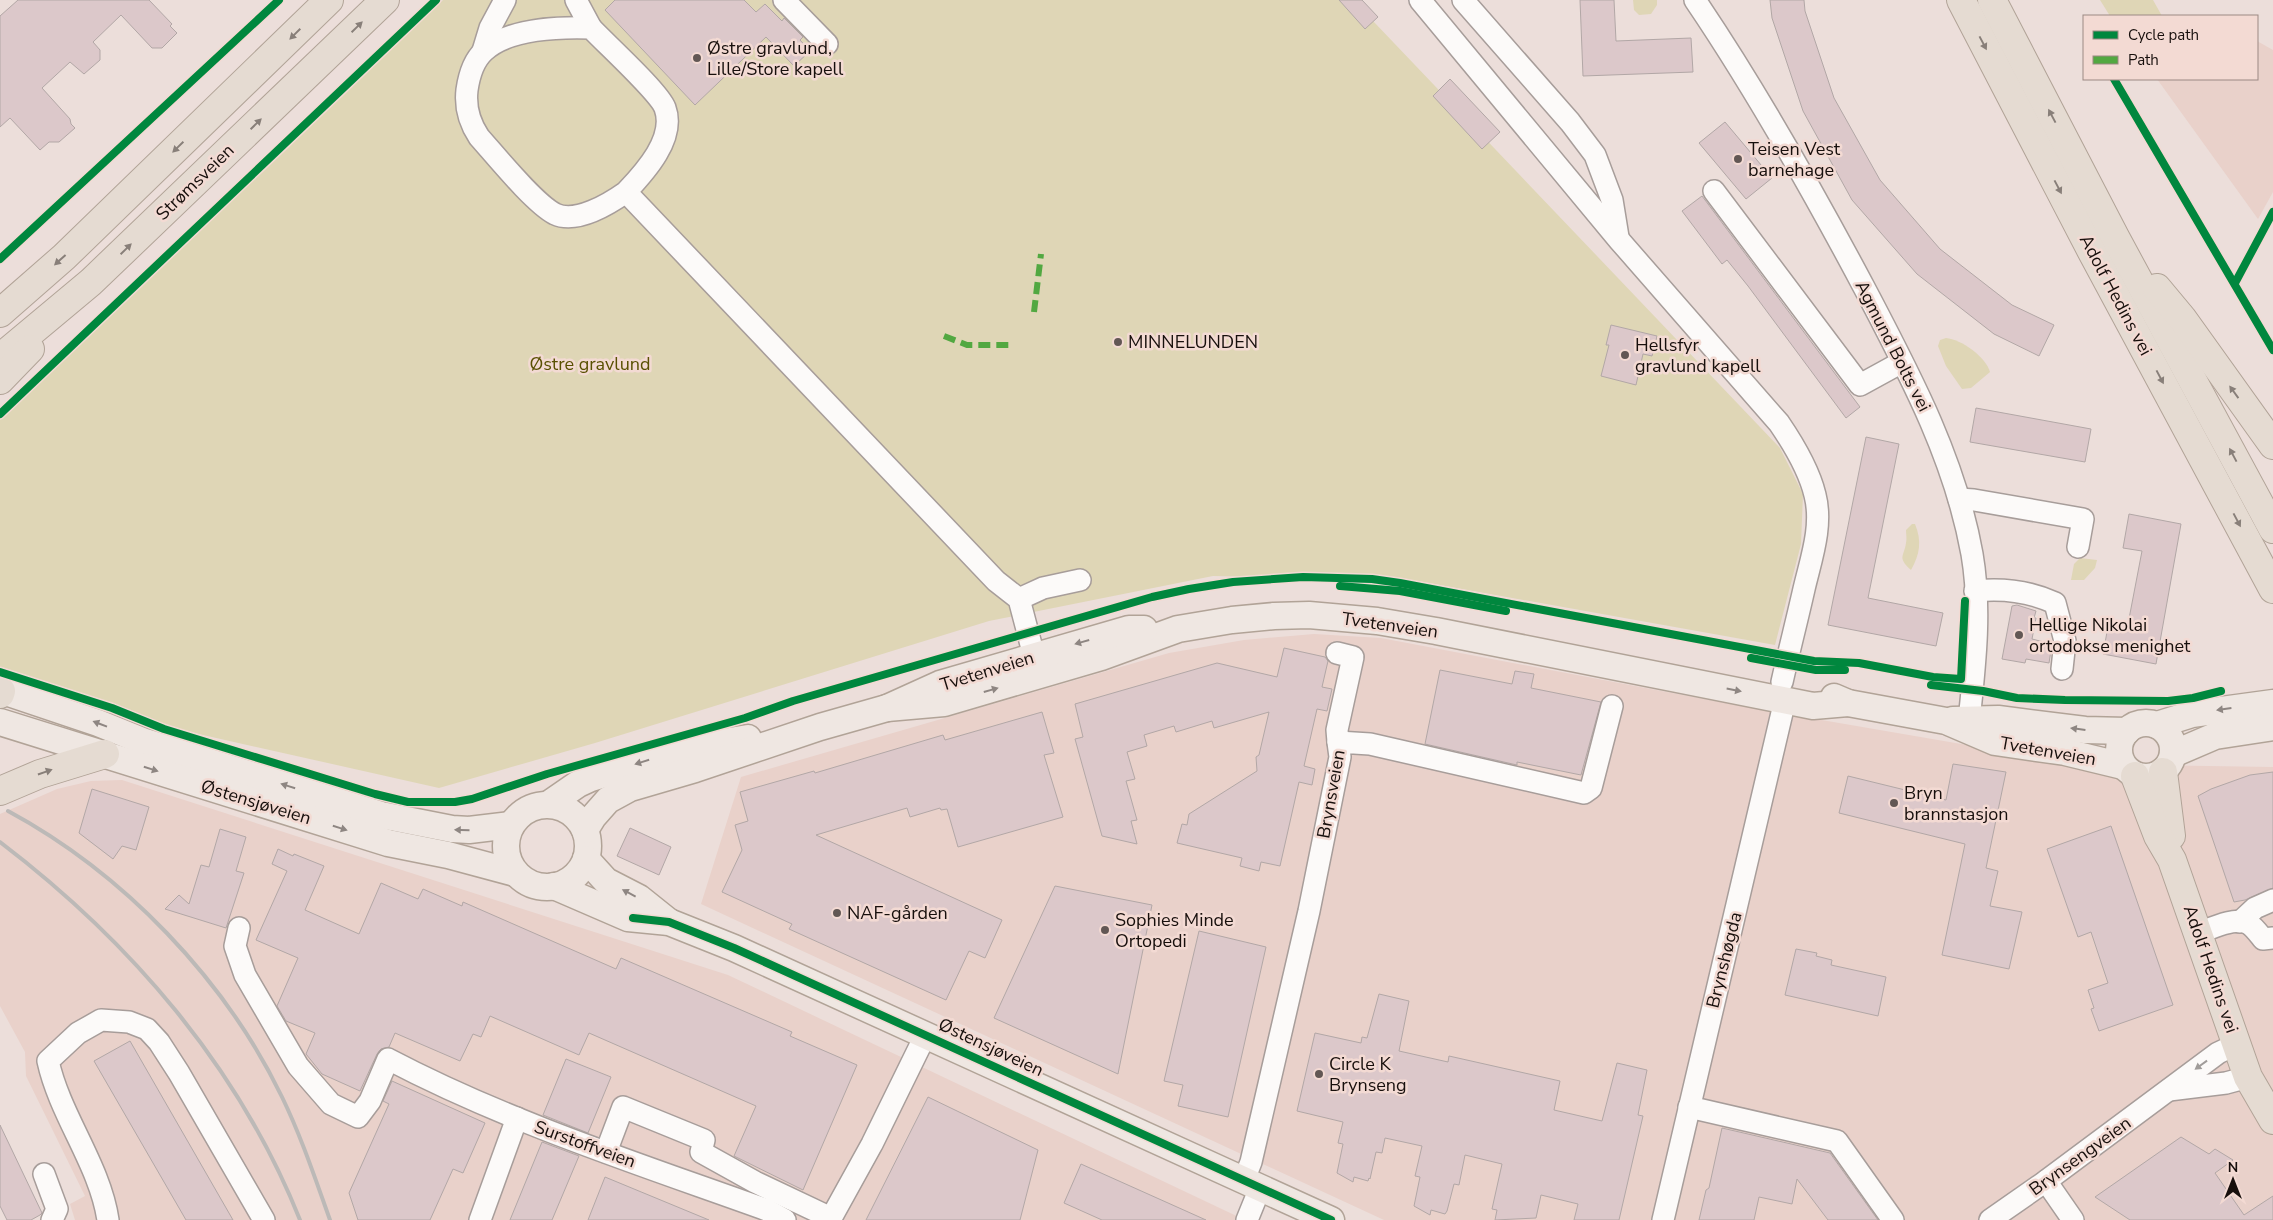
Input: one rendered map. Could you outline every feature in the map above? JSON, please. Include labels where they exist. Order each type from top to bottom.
[{"type":"highway","points":[[0,313],[64,257],[329,0]]},
{"type":"highway","name":"Strømsveien","points":[[0,358],[91,282],[385,0]]},
{"type":"highway","name":"Adolf Hedins vei","points":[[1961,0],[2096,259],[2273,589]]},
{"type":"highway","name":"Adolf Hedins vei","points":[[1992,0],[2273,529]]},
{"type":"highway","points":[[2116,236],[2182,318],[2273,445]]},
{"type":"highway","points":[[0,380],[91,282]]},
{"type":"highway","points":[[0,790],[40,774],[105,754]]},
{"type":"highway","name":"Adolf Hedins vei","points":[[2168,763],[2172,860]]},
{"type":"highway","name":"Adolf Hedins vei","points":[[2129,771],[2158,836],[2172,860],[2248,1077],[2273,1120]]},
{"type":"main road","name":"Tvetenveien","points":[[585,830],[600,808],[618,793],[820,727],[887,708],[940,684],[1129,629],[1178,629],[1274,616],[1344,617],[1427,630],[1600,664],[1722,670],[1783,691],[1816,689],[1848,703],[1961,724],[1995,742],[2065,752],[2129,771]]},
{"type":"main road","name":"Tvetenveien","points":[[887,708],[944,703],[1101,657],[1178,629]]},
{"type":"main road","name":"Østensjøveien","points":[[0,692],[98,723],[145,742],[381,815],[452,829],[469,830],[511,825]]},
{"type":"main road","points":[[2273,703],[2192,714],[2157,725],[2139,723],[2127,731],[2118,747],[2129,771],[2146,778],[2168,763],[2216,736],[2273,728]]},
{"type":"main road","name":"Tvetenveien","points":[[1961,724],[1998,719],[2085,730],[2127,731]]},
{"type":"main road","name":"Østensjøveien","points":[[0,722],[388,843],[448,854],[515,872],[526,882],[540,887],[554,886],[628,918],[668,922],[734,948],[926,1034],[1331,1220]]},
{"type":"main road","points":[[2157,725],[2169,735],[2168,763]]},
{"type":"main road","name":"Tvetenveien","points":[[549,804],[572,787],[591,778],[689,748],[820,727]]},
{"type":"main road","points":[[515,872],[509,864],[505,849],[507,834],[511,825],[527,809],[538,805],[549,804],[561,807],[571,812],[580,820],[585,830],[588,850],[586,859],[579,871],[569,881],[554,886]]},
{"type":"main road","name":"Østensjøveien","points":[[586,859],[606,881],[639,898],[668,922]]},
{"type":"street","points":[[505,0],[490,28],[484,51],[469,77],[466,108],[472,126],[478,137],[540,203],[556,214],[582,214],[594,211],[626,192],[642,175],[660,146],[666,127],[665,107],[643,80],[591,28],[576,0]]},
{"type":"street","points":[[784,0],[828,44]]},
{"type":"street","name":"Brynshøgda","points":[[1420,0],[1619,240],[1779,424],[1791,441],[1810,479],[1815,496],[1818,515],[1815,542],[1663,1220]]},
{"type":"street","points":[[1463,0],[1570,122],[1596,155],[1612,200],[1619,240]]},
{"type":"street","name":"Agmund Bolts vei","points":[[1695,0],[1731,54],[1786,144],[1826,216],[1938,436],[1959,499],[1981,554],[1976,591],[1976,623],[1961,724]]},
{"type":"street","points":[[484,51],[506,38],[540,30],[562,27],[591,28]]},
{"type":"street","points":[[1714,191],[1860,385],[1902,362]]},
{"type":"street","points":[[626,192],[996,581],[1019,599],[1034,656]]},
{"type":"street","points":[[1959,499],[2083,519],[2078,547]]},
{"type":"street","points":[[1019,599],[1042,588],[1080,580]]},
{"type":"street","points":[[1976,591],[2002,590],[2030,594],[2055,603],[2065,641],[2062,669]]},
{"type":"street","points":[[1337,653],[1353,657],[1336,730],[1338,742]]},
{"type":"street","name":"Brynsveien","points":[[1247,1220],[1252,1184],[1251,1162],[1301,945],[1344,789],[1338,742],[1377,746],[1584,793],[1591,788],[1612,706]]},
{"type":"street","points":[[2240,922],[2255,908],[2273,900]]},
{"type":"street","points":[[2199,933],[2231,922],[2240,922],[2250,924],[2263,938],[2273,938]]},
{"type":"street","name":"Surstoffveien","points":[[239,928],[235,944],[236,952],[254,991],[298,1066],[331,1104],[358,1117],[370,1101],[388,1058],[418,1074],[517,1118],[767,1210],[785,1220]]},
{"type":"street","points":[[108,1220],[101,1190],[52,1083],[48,1060],[78,1033],[101,1020],[129,1022],[152,1033],[179,1073],[264,1220]]},
{"type":"street","points":[[606,1152],[624,1107],[704,1140],[701,1152],[755,1182],[830,1219],[872,1144],[926,1034]]},
{"type":"street","name":"Brynsengveien","points":[[1990,1220],[2046,1181],[2218,1053],[2237,1044]]},
{"type":"street","name":"Brynsengveien","points":[[2169,1090],[2226,1083],[2248,1077]]},
{"type":"street","points":[[1689,1107],[1837,1142],[1894,1220]]},
{"type":"street","points":[[480,1220],[517,1118]]},
{"type":"street","points":[[44,1174],[57,1209],[52,1220]]},
{"type":"street","points":[[2046,1181],[2073,1220]]},
{"type":"shaded area","points":[[2258,42],[2273,50],[2273,192],[2258,219],[2158,80],[2258,80]]},
{"type":"shaded area","points":[[1314,634],[1381,638],[1741,706],[2077,764],[2273,767],[2273,1220],[1384,1220],[701,904],[741,777],[1169,653],[1244,640]]},
{"type":"shaded area","points":[[122,780],[728,975],[1245,1220],[75,1220],[70,1204],[85,1196],[26,1076],[25,1052],[0,1006],[0,814],[57,789],[91,781]]},
{"type":"green space","name":"Østre gravlund","points":[[443,0],[1353,0],[1780,448],[1803,494],[1801,544],[1775,645],[1412,580],[1213,576],[989,621],[595,743],[439,788],[172,728],[0,669],[0,420]]},
{"type":"green space","points":[[1633,0],[1657,0],[1657,5],[1651,14],[1639,15],[1634,10]]},
{"type":"green space","points":[[2100,0],[2153,0],[2161,15],[2109,15]]},
{"type":"green space","points":[[1946,338],[1965,345],[1988,366],[1990,372],[1971,388],[1962,389],[1946,366],[1938,346],[1940,340]]},
{"type":"green space","points":[[1912,524],[1915,524],[1919,536],[1919,547],[1911,570],[1902,557],[1906,541],[1906,530]]},
{"type":"green space","points":[[2080,558],[2097,560],[2095,568],[2084,580],[2071,580],[2074,564]]},
{"type":"building","points":[[18,0],[149,0],[172,24],[170,26],[177,33],[162,48],[152,48],[121,15],[93,42],[100,50],[100,60],[84,74],[70,62],[42,88],[70,119],[71,124],[75,128],[59,142],[49,142],[40,150],[10,118],[0,127],[0,16]]},
{"type":"building","name":"Østre gravlund, Lille/Store kapell","points":[[615,0],[744,0],[756,12],[765,4],[782,21],[784,18],[803,37],[800,40],[810,51],[794,66],[766,37],[695,105],[605,10]]},
{"type":"building","points":[[1339,0],[1362,0],[1378,17],[1365,29]]},
{"type":"building","points":[[1580,0],[1614,0],[1616,41],[1691,38],[1693,72],[1583,76]]},
{"type":"building","points":[[1770,0],[1804,0],[1805,11],[1834,98],[1880,180],[1940,249],[2012,305],[2054,325],[2039,356],[1994,334],[1917,274],[1852,200],[1803,111],[1772,18]]},
{"type":"building","points":[[1450,79],[1500,132],[1482,149],[1433,96]]},
{"type":"building","points":[[1725,122],[1772,178],[1746,199],[1699,143]]},
{"type":"building","points":[[1702,196],[1860,407],[1846,418],[1748,286],[1727,260],[1722,264],[1682,211]]},
{"type":"building","name":"Hellsfyr gravlund kapell","points":[[1611,325],[1657,336],[1652,356],[1643,354],[1636,385],[1601,376],[1609,345],[1606,345]]},
{"type":"building","points":[[1976,408],[2091,429],[2085,462],[1970,442]]},
{"type":"building","points":[[1866,437],[1899,444],[1868,598],[1943,613],[1936,646],[1828,625]]},
{"type":"building","points":[[2129,514],[2181,524],[2156,664],[2103,654],[2109,621],[2128,624],[2142,551],[2123,548]]},
{"type":"building","name":"Hellige Nikolai ortodokse menighet","points":[[2017,605],[2036,611],[2032,639],[2052,644],[2049,663],[2026,659],[2025,663],[2002,659],[2012,606]]},
{"type":"building","points":[[1284,648],[1325,657],[1328,661],[1322,687],[1332,689],[1327,711],[1317,709],[1304,766],[1315,769],[1312,785],[1299,782],[1280,866],[1261,862],[1259,871],[1240,866],[1242,858],[1177,843],[1182,824],[1187,825],[1189,814],[1257,771],[1256,757],[1259,755],[1269,712],[1214,728],[1212,721],[1176,732],[1174,726],[1144,735],[1147,746],[1127,752],[1135,779],[1126,781],[1137,820],[1131,821],[1137,844],[1102,836],[1075,739],[1083,737],[1075,704],[1217,663],[1277,677]]},
{"type":"building","points":[[1440,670],[1512,684],[1515,671],[1534,674],[1531,688],[1601,702],[1581,775],[1517,762],[1517,765],[1425,744]]},
{"type":"building","points":[[1042,712],[1054,753],[1044,755],[1063,817],[958,847],[947,809],[941,810],[940,808],[910,817],[907,808],[816,835],[1002,920],[985,958],[969,951],[946,1000],[789,929],[792,924],[722,892],[742,850],[735,825],[748,821],[740,792],[814,771],[815,773],[943,735],[945,740]]},
{"type":"building","points":[[1953,764],[2006,772],[1986,868],[1998,871],[1990,906],[2022,912],[2009,969],[1942,955],[1965,844],[1839,813],[1848,776],[1946,800]]},
{"type":"building","points":[[2273,772],[2273,888],[2245,900],[2234,902],[2198,796],[2211,789],[2250,775]]},
{"type":"building","points":[[92,789],[149,807],[136,850],[122,846],[113,859],[79,833]]},
{"type":"building","points":[[2111,826],[2173,1005],[2099,1031],[2091,1009],[2094,1008],[2088,990],[2108,983],[2091,932],[2078,937],[2047,849]]},
{"type":"building","points":[[630,828],[671,847],[659,875],[617,856]]},
{"type":"building","points":[[220,829],[246,837],[236,871],[244,873],[226,928],[165,909],[179,895],[189,904],[201,865],[209,867]]},
{"type":"building","points":[[278,849],[324,866],[305,910],[359,934],[381,883],[418,899],[423,889],[462,906],[463,902],[616,969],[621,958],[792,1032],[790,1036],[857,1065],[803,1190],[734,1156],[756,1106],[589,1033],[579,1055],[490,1016],[481,1037],[473,1034],[460,1061],[395,1033],[389,1047],[381,1049],[377,1054],[360,1091],[322,1074],[306,1054],[315,1033],[286,1021],[277,1006],[298,958],[256,940],[287,871],[272,864]]},
{"type":"building","points":[[1055,886],[1152,905],[1118,1074],[994,1018]]},
{"type":"building","points":[[1199,931],[1266,947],[1228,1117],[1178,1106],[1183,1085],[1164,1081]]},
{"type":"building","points":[[1796,949],[1817,953],[1816,956],[1832,960],[1831,965],[1886,977],[1878,1016],[1785,995]]},
{"type":"building","points":[[1379,994],[1409,1001],[1399,1051],[1448,1062],[1449,1056],[1560,1081],[1554,1110],[1602,1121],[1617,1063],[1647,1070],[1638,1115],[1643,1116],[1619,1220],[1574,1220],[1578,1204],[1541,1195],[1536,1218],[1495,1220],[1497,1210],[1492,1209],[1502,1164],[1465,1155],[1459,1185],[1454,1184],[1447,1211],[1445,1214],[1431,1210],[1430,1215],[1414,1206],[1420,1177],[1415,1176],[1422,1146],[1385,1138],[1382,1153],[1376,1152],[1368,1181],[1354,1177],[1353,1182],[1337,1173],[1343,1144],[1338,1143],[1343,1122],[1297,1111],[1315,1033],[1361,1043],[1362,1037],[1367,1038]]},
{"type":"building","points":[[130,1041],[233,1220],[186,1220],[94,1061]]},
{"type":"building","points":[[566,1059],[611,1077],[588,1133],[543,1115]]},
{"type":"building","points":[[392,1081],[485,1123],[463,1173],[453,1169],[430,1220],[358,1220],[349,1193],[389,1104],[383,1101]]},
{"type":"building","points":[[928,1097],[1038,1150],[1020,1220],[866,1220]]},
{"type":"building","points":[[0,1125],[42,1213],[31,1220],[7,1220],[0,1206]]},
{"type":"building","points":[[1722,1128],[1830,1153],[1878,1220],[1828,1220],[1797,1179],[1792,1204],[1759,1197],[1754,1220],[1699,1220],[1706,1190],[1709,1188]]},
{"type":"building","points":[[2181,1137],[2209,1154],[2215,1149],[2233,1160],[2215,1173],[2244,1215],[2273,1196],[2273,1220],[2130,1220],[2095,1197]]},
{"type":"building","points":[[542,1142],[579,1156],[552,1220],[510,1220]]},
{"type":"building","points":[[1081,1164],[1206,1220],[1102,1220],[1064,1203]]},
{"type":"building","points":[[605,1177],[709,1220],[588,1220]]},
{"type":"railway","points":[[8,811],[50,836],[91,865],[167,933],[201,971],[259,1053],[282,1097],[302,1142],[330,1220]]},
{"type":"railway","points":[[0,842],[48,880],[93,921],[136,965],[176,1011],[213,1059],[246,1110],[275,1164],[300,1220]]},
{"type":"marked path","points":[[1034,312],[1041,254]]},
{"type":"marked path","points":[[944,336],[967,345],[1010,345]]},
{"type":"cycle path","points":[[0,259],[279,0]]},
{"type":"cycle path","points":[[0,414],[436,0]]},
{"type":"cycle path","points":[[2115,80],[2273,350]]},
{"type":"cycle path","points":[[2235,283],[2273,212]]},
{"type":"cycle path","points":[[0,672],[112,708],[164,729],[375,794],[408,802],[455,802],[472,799],[547,774],[745,718],[793,701],[1152,597],[1233,582],[1303,577],[1372,579],[1814,661],[1859,663],[1933,677],[1961,679],[1965,601]]},
{"type":"cycle path","points":[[1340,586],[1400,591],[1506,611]]},
{"type":"cycle path","points":[[1751,658],[1816,670],[1845,670]]},
{"type":"cycle path","points":[[1931,685],[1983,691],[2017,698],[2065,700],[2168,701],[2193,698],[2221,691]]},
{"type":"cycle path","points":[[633,918],[669,922],[734,948],[1331,1220]]},
{"type":"place","name":"Østre gravlund, Lille/Store kapell","points":[[697,58]]},
{"type":"place","name":"Teisen Vest barnehage","points":[[1738,159]]},
{"type":"place","name":"MINNELUNDEN","points":[[1118,342]]},
{"type":"place","name":"Hellsfyr gravlund kapell","points":[[1625,355]]},
{"type":"place","name":"Hellige Nikolai ortodokse menighet","points":[[2019,635]]},
{"type":"place","name":"Bryn brannstasjon","points":[[1894,803]]},
{"type":"place","name":"NAF-gården","points":[[837,913]]},
{"type":"place","name":"Sophies Minde Ortopedi","points":[[1105,930]]},
{"type":"place","name":"Circle K Brynseng","points":[[1319,1074]]}]
